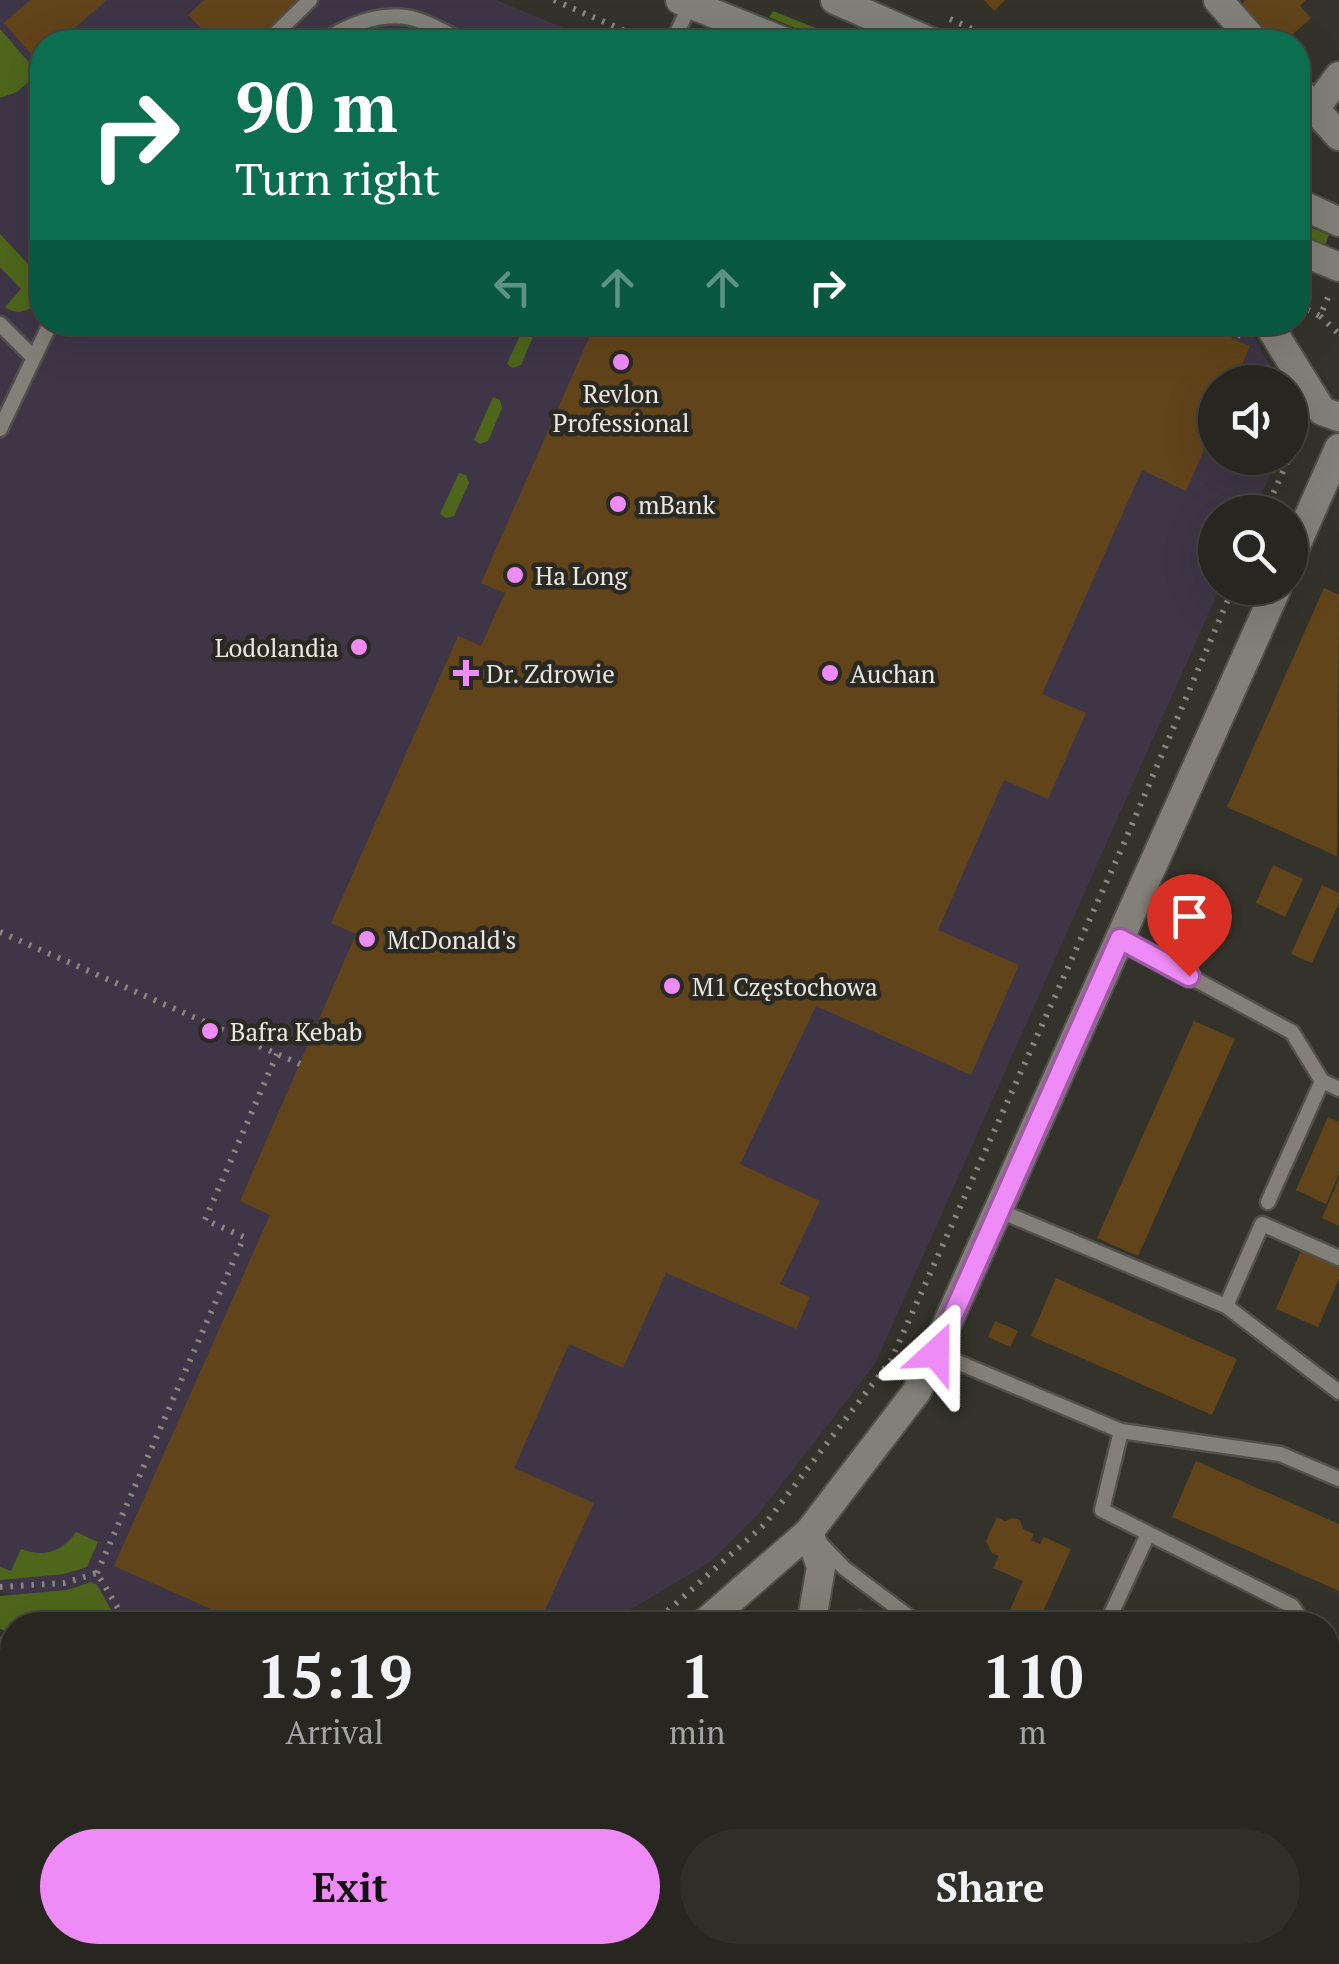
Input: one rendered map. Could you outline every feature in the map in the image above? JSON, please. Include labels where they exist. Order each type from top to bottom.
[{"type":"street","points":[[835,0],[904,30]]},
{"type":"street","points":[[1218,0],[1245,30]]},
{"type":"street","points":[[687,1],[756,30]]},
{"type":"street","points":[[1310,97],[1339,76]]},
{"type":"street","points":[[1310,104],[1339,136]]},
{"type":"street","points":[[1310,209],[1339,222]]},
{"type":"street","points":[[1310,259],[1336,277]]},
{"type":"street","points":[[1267,335],[1322,411],[1339,417]]},
{"type":"street","points":[[1308,526],[1332,481],[1339,448]]},
{"type":"street","points":[[717,1612],[809,1532],[917,1391],[1269,605]]},
{"type":"street","points":[[809,1532],[821,1567],[813,1612]]},
{"type":"lane","points":[[280,30],[310,0]]},
{"type":"lane","points":[[677,30],[687,1]]},
{"type":"lane","points":[[339,30],[379,19],[408,17],[438,30]]},
{"type":"lane","points":[[0,324],[32,356]]},
{"type":"lane","points":[[0,430],[44,335]]},
{"type":"lane","points":[[1120,939],[1292,1032],[1322,1081],[1339,1089]]},
{"type":"lane","points":[[1268,1202],[1322,1081]]},
{"type":"lane","points":[[1000,1211],[1226,1306],[1339,1392]]},
{"type":"lane","points":[[1226,1306],[1262,1224],[1339,1258]]},
{"type":"lane","points":[[936,1353],[1122,1432],[1280,1454],[1339,1479]]},
{"type":"lane","points":[[1122,1432],[1102,1510],[1292,1606],[1296,1612]]},
{"type":"lane","points":[[809,1532],[844,1568],[903,1612]]},
{"type":"lane","points":[[1112,1612],[1148,1534]]},
{"type":"path","points":[[554,0],[623,30]]},
{"type":"path","points":[[1320,316],[1336,277]]},
{"type":"path","points":[[1310,311],[1339,334]]},
{"type":"path","points":[[667,1612],[765,1524],[891,1360],[1125,840],[1226,605]]},
{"type":"path","points":[[0,932],[300,1064]]},
{"type":"path","points":[[97,1573],[244,1236],[205,1220],[276,1054]]},
{"type":"path","points":[[0,1587],[64,1582],[97,1573]]},
{"type":"path","points":[[97,1573],[120,1612]]},
{"type":"shaded area","points":[[0,0],[496,0],[569,30],[30,30],[30,335],[1253,335],[1270,365],[1198,365],[1198,475],[1270,475],[1261,495],[1198,495],[1198,605],[1212,605],[875,1364],[759,1513],[710,1562],[627,1612],[44,1612],[0,1591]]},
{"type":"green space","points":[[773,11],[821,30],[800,30],[769,17]]},
{"type":"green space","points":[[0,29],[30,64],[30,80],[17,92],[0,98]]},
{"type":"green space","points":[[1310,227],[1329,235],[1324,248],[1310,242]]},
{"type":"green space","points":[[0,234],[30,262],[30,308],[15,312],[5,307],[21,289],[0,267]]},
{"type":"green space","points":[[520,335],[534,335],[521,365],[513,368],[507,364]]},
{"type":"green space","points":[[493,397],[500,400],[502,408],[488,441],[480,444],[474,440]]},
{"type":"green space","points":[[459,473],[466,475],[469,483],[454,516],[446,518],[440,514]]},
{"type":"green space","points":[[76,1532],[98,1542],[87,1567],[64,1574],[0,1580],[0,1567],[11,1571],[21,1549],[52,1551]]},
{"type":"green space","points":[[91,1582],[97,1585],[113,1612],[0,1612],[0,1596],[67,1590]]},
{"type":"building","points":[[30,0],[107,0],[72,30],[30,30],[30,53],[4,23]]},
{"type":"building","points":[[204,0],[305,0],[274,30],[203,30],[188,15]]},
{"type":"building","points":[[984,0],[1005,0],[994,11]]},
{"type":"building","points":[[1246,0],[1306,0],[1300,6],[1311,18],[1298,30],[1264,30],[1240,5]]},
{"type":"building","name":"M1 Częstochowa","points":[[590,335],[1225,335],[1250,346],[1242,365],[1198,365],[1198,464],[1186,491],[1142,470],[1042,694],[1086,713],[1048,799],[1004,780],[938,930],[1019,965],[971,1075],[816,1006],[740,1164],[820,1201],[780,1284],[810,1297],[796,1329],[666,1273],[623,1368],[569,1344],[514,1468],[594,1503],[544,1612],[218,1612],[114,1566],[270,1215],[240,1201],[356,934],[331,923],[458,636],[481,646],[505,593],[481,583]]},
{"type":"building","points":[[1324,588],[1339,595],[1337,856],[1227,807]]},
{"type":"building","points":[[1273,865],[1303,879],[1285,917],[1256,903]]},
{"type":"building","points":[[1322,885],[1339,893],[1339,903],[1312,963],[1291,954]]},
{"type":"building","points":[[1194,1021],[1235,1039],[1138,1256],[1097,1238]]},
{"type":"building","points":[[1328,1117],[1339,1122],[1339,1174],[1326,1204],[1296,1190]]},
{"type":"building","points":[[1339,1179],[1339,1226],[1322,1218]]},
{"type":"building","points":[[1303,1246],[1339,1262],[1339,1279],[1318,1327],[1276,1309]]},
{"type":"building","points":[[1056,1278],[1237,1359],[1212,1415],[1031,1336]]},
{"type":"building","points":[[995,1321],[1018,1331],[1010,1347],[988,1337]]},
{"type":"building","points":[[1196,1461],[1339,1524],[1339,1591],[1172,1517]]},
{"type":"building","points":[[997,1517],[1005,1521],[1012,1518],[1020,1520],[1023,1529],[1034,1534],[1031,1540],[1040,1544],[1044,1537],[1071,1549],[1043,1612],[1009,1612],[1023,1581],[993,1568],[999,1556],[992,1553],[986,1541]]},
{"type":"place","name":"Revlon Professional","points":[[621,362]]},
{"type":"place","name":"mBank","points":[[618,504]]},
{"type":"place","name":"Ha Long","points":[[515,575]]},
{"type":"place","name":"Lodolandia","points":[[359,647]]},
{"type":"place","name":"Dr. Zdrowie","points":[[466,673]]},
{"type":"place","name":"Auchan","points":[[830,673]]},
{"type":"place","name":"McDonald's","points":[[367,939]]},
{"type":"place","name":"M1 Częstochowa","points":[[672,986]]},
{"type":"place","name":"Bafra Kebab","points":[[210,1031]]},
{"type":"route","points":[[936,1353],[1120,939],[1189,976]]}]
